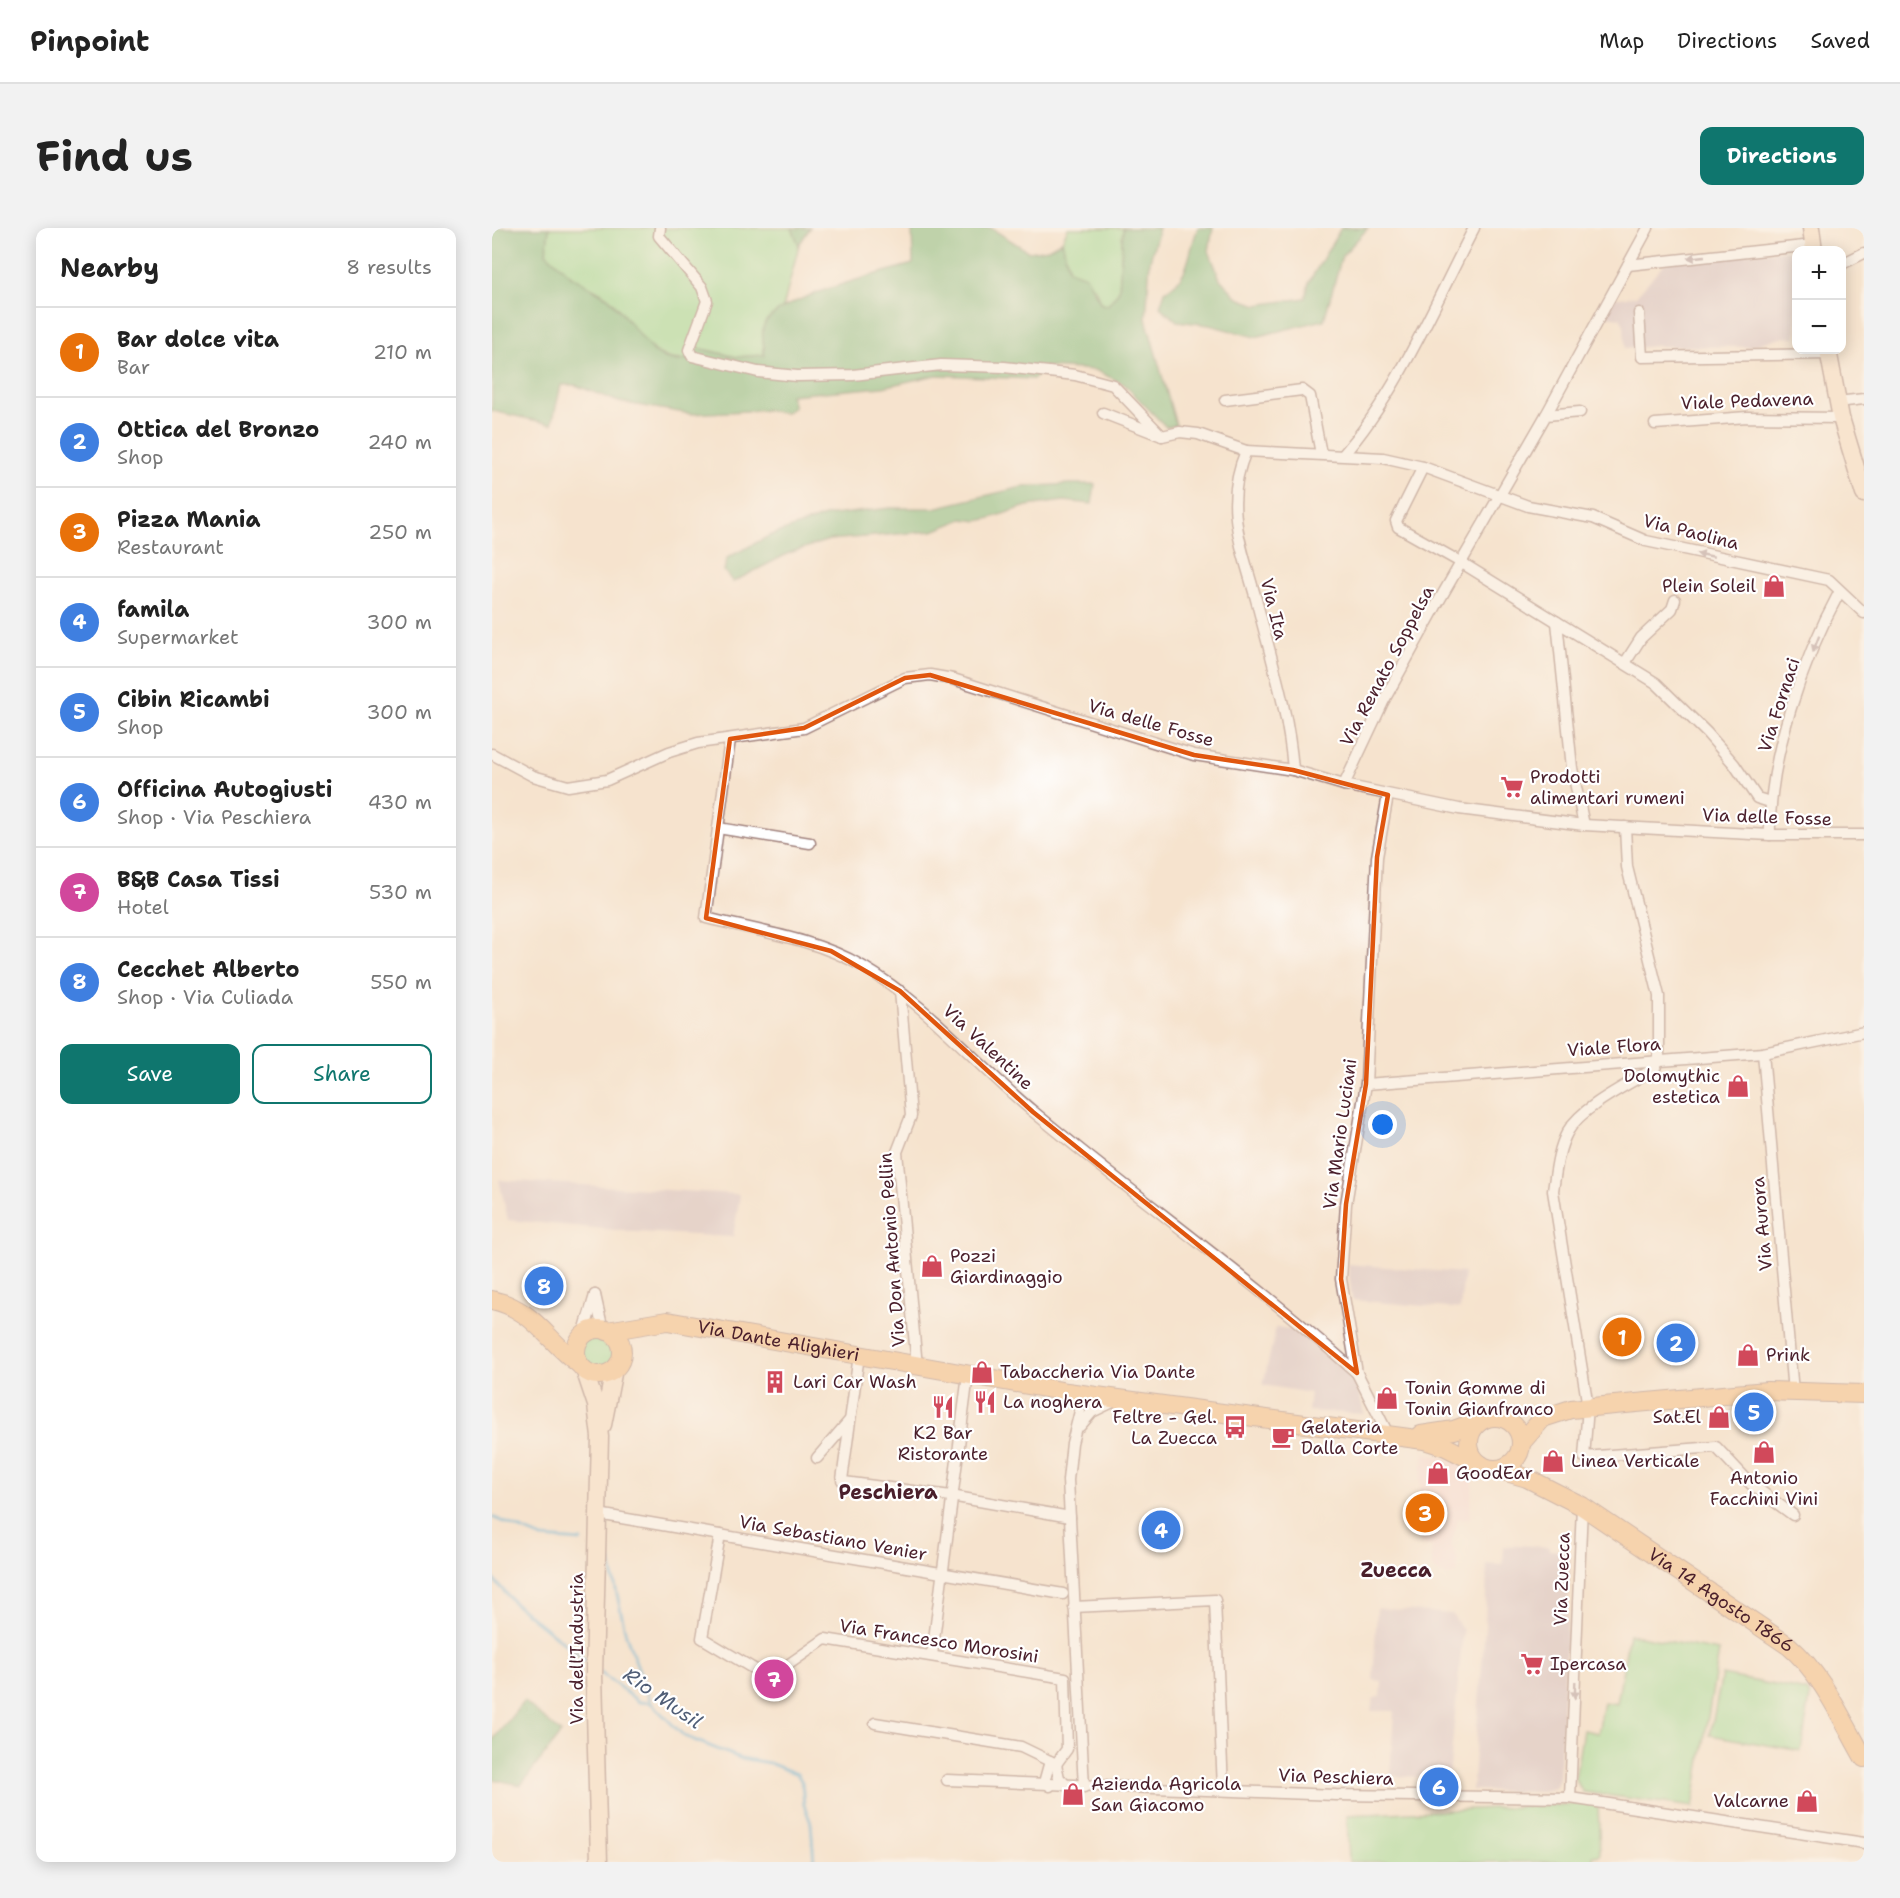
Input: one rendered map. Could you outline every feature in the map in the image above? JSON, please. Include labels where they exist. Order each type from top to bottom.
[{"type":"main road","points":[[492,1300],[522,1311],[557,1334],[581,1337],[595,1330],[605,1330],[619,1342],[617,1364]]},
{"type":"main road","name":"Via Dante Alighieri","points":[[605,1330],[667,1321],[1067,1392],[1388,1434],[1435,1443],[1488,1466]]},
{"type":"main road","points":[[537,1323],[556,1346],[596,1375],[617,1364],[636,1341],[667,1321]]},
{"type":"main road","points":[[581,1337],[576,1352],[582,1367]]},
{"type":"main road","points":[[1497,1418],[1480,1421],[1470,1435],[1470,1451],[1488,1466],[1511,1463],[1543,1418],[1580,1408],[1767,1391],[1864,1394]]},
{"type":"main road","name":"Via Dante Alighieri","points":[[1388,1434],[1440,1433],[1497,1418],[1524,1418],[1552,1410],[1580,1408]]},
{"type":"main road","name":"Via 14 Agosto 1866","points":[[1497,1418],[1519,1431],[1527,1471],[1540,1483]]},
{"type":"main road","name":"Via 14 Agosto 1866","points":[[1488,1466],[1540,1483],[1582,1506],[1800,1655],[1821,1683],[1864,1758]]},
{"type":"street","points":[[660,228],[659,236],[702,287],[707,301],[688,350],[692,356],[758,372],[797,376],[854,375],[940,365],[1004,367],[1075,375],[1113,385],[1136,406],[1162,436]]},
{"type":"street","points":[[1343,455],[1360,436],[1381,405],[1474,228]]},
{"type":"street","points":[[1503,495],[1648,228]]},
{"type":"street","points":[[1628,265],[1755,251],[1813,241]]},
{"type":"street","points":[[1846,262],[1864,253]]},
{"type":"street","points":[[1639,313],[1642,357],[1792,353]]},
{"type":"street","name":"Viale Pedavena","points":[[1829,354],[1840,418],[1864,494]]},
{"type":"street","points":[[1225,400],[1302,390],[1310,396],[1321,454]]},
{"type":"street","points":[[1837,402],[1864,399]]},
{"type":"street","name":"Via Paolina","points":[[1103,412],[1162,436],[1180,432],[1198,434],[1245,453],[1383,458],[1423,467],[1528,506],[1593,518],[1646,542],[1829,580],[1864,613]]},
{"type":"street","points":[[1546,416],[1580,412]]},
{"type":"street","name":"Viale Pedavena","points":[[1655,424],[1747,417],[1840,418]]},
{"type":"street","name":"Via Ita","points":[[1245,453],[1237,488],[1235,528],[1286,719],[1293,770]]},
{"type":"street","points":[[1423,467],[1396,521],[1398,527],[1462,563],[1656,683],[1707,733],[1734,764],[1757,798],[1770,802]]},
{"type":"street","name":"Via Renato Soppelsa","points":[[1344,785],[1383,702],[1503,495]]},
{"type":"street","name":"Via Fornaci","points":[[1770,835],[1770,802],[1793,702],[1840,591]]},
{"type":"street","points":[[1625,663],[1641,638],[1672,609],[1675,600]]},
{"type":"street","points":[[1557,622],[1572,768],[1584,825]]},
{"type":"street","name":"Via delle Fosse","points":[[492,754],[533,776],[568,786],[608,780],[669,752],[698,743],[804,728],[905,678],[930,675],[953,679],[1194,755],[1293,770],[1344,785],[1459,809],[1584,825],[1770,835],[1864,835]]},
{"type":"street","name":"Via Valentine","points":[[730,739],[706,918],[831,951],[862,966],[900,991],[930,1015],[1033,1112],[1357,1373]]},
{"type":"street","name":"Via Mario Luciani","points":[[1388,795],[1377,857],[1366,1084],[1346,1204],[1341,1279],[1357,1373],[1388,1434]]},
{"type":"street","points":[[1625,827],[1627,867],[1659,996],[1659,1060],[1656,1068],[1580,1115],[1568,1131],[1557,1159],[1553,1191],[1584,1457],[1716,1447],[1751,1484],[1793,1515]]},
{"type":"street","points":[[718,828],[810,843]]},
{"type":"street","name":"Via Don Antonio Pellin","points":[[900,991],[911,1116],[897,1152],[917,1366]]},
{"type":"street","name":"Viale Flora","points":[[1366,1084],[1763,1053],[1864,1032]]},
{"type":"street","name":"Via Aurora","points":[[1763,1053],[1793,1392]]},
{"type":"street","points":[[581,1337],[595,1295],[605,1330]]},
{"type":"street","points":[[859,1355],[842,1480],[844,1482],[951,1496],[1070,1516]]},
{"type":"street","name":"Via dell'Industria","points":[[600,1437],[617,1364]]},
{"type":"street","name":"Via dell'Industria","points":[[582,1367],[596,1405],[600,1437],[594,1674],[599,1862]]},
{"type":"street","points":[[932,1655],[968,1375]]},
{"type":"street","points":[[1067,1392],[1077,1402],[1080,1415],[1069,1467],[1084,1787]]},
{"type":"street","points":[[1080,1415],[1094,1401],[1115,1398]]},
{"type":"street","points":[[1076,1431],[1092,1412],[1115,1398]]},
{"type":"street","points":[[817,1458],[849,1421]]},
{"type":"street","name":"Via Zuecca","points":[[1570,1798],[1582,1506]]},
{"type":"street","name":"Via Sebastiano Venier","points":[[598,1514],[1063,1594]]},
{"type":"street","name":"Via Francesco Morosini","points":[[720,1535],[702,1638],[769,1678],[825,1639],[1065,1678],[1067,1749],[1053,1762]]},
{"type":"street","points":[[1074,1607],[1215,1600],[1223,1789]]},
{"type":"street","points":[[875,1723],[1021,1747],[1053,1762],[1059,1778],[1066,1786]]},
{"type":"street","points":[[1050,1786],[1045,1771],[1053,1762]]},
{"type":"street","name":"Via Peschiera","points":[[947,1780],[1050,1786],[1223,1789],[1336,1795],[1570,1798],[1864,1843]]},
{"type":"highlighted area","points":[[930,675],[1194,755],[1293,770],[1388,795],[1377,857],[1366,1084],[1346,1204],[1341,1279],[1357,1373],[1033,1112],[900,991],[831,951],[706,918],[730,739],[804,728],[905,678]]},
{"type":"shaded area","points":[[1792,250],[1792,337],[1777,338],[1749,347],[1655,346],[1625,349],[1624,325],[1620,318],[1598,315],[1605,299],[1636,296],[1670,257]]},
{"type":"shaded area","points":[[499,1180],[740,1195],[733,1237],[636,1232],[508,1220]]},
{"type":"shaded area","points":[[1348,1264],[1464,1273],[1460,1309],[1352,1300]]},
{"type":"shaded area","points":[[1276,1327],[1310,1332],[1355,1375],[1364,1414],[1308,1411],[1310,1393],[1263,1385]]},
{"type":"shaded area","points":[[1425,1453],[1455,1461],[1474,1472],[1469,1520],[1458,1518],[1451,1544],[1457,1559],[1457,1573],[1448,1576],[1432,1568],[1432,1546],[1420,1545],[1420,1478]]},
{"type":"shaded area","points":[[1518,1545],[1549,1547],[1549,1550],[1571,1552],[1559,1779],[1555,1788],[1540,1792],[1472,1790],[1485,1627],[1487,1564],[1503,1565],[1504,1547]]},
{"type":"shaded area","points":[[1377,1608],[1452,1614],[1463,1630],[1449,1778],[1390,1776],[1394,1711],[1371,1711],[1373,1699],[1381,1696],[1382,1681],[1373,1680]]},
{"type":"green space","points":[[492,228],[549,228],[546,253],[572,277],[609,298],[653,351],[665,358],[678,361],[692,358],[782,375],[933,368],[1043,371],[1034,379],[936,375],[883,387],[790,395],[794,407],[785,413],[765,410],[691,414],[619,402],[575,385],[561,385],[552,424],[492,411]]},
{"type":"green space","points":[[549,228],[792,228],[799,245],[783,308],[765,322],[764,355],[737,357],[689,346],[687,359],[674,359],[662,356],[652,349],[610,299],[574,278],[546,253]]},
{"type":"green space","points":[[792,228],[810,228],[799,245]]},
{"type":"green space","points":[[912,228],[991,228],[1029,252],[1048,249],[1062,241],[1069,270],[1086,276],[1101,304],[1108,305],[1119,291],[1123,228],[1159,228],[1150,261],[1146,319],[1176,425],[1166,427],[1124,384],[1095,370],[1012,365],[835,374],[742,367],[696,356],[688,346],[737,357],[764,355],[763,327],[774,313],[810,295],[913,264]]},
{"type":"green space","points":[[1068,228],[1123,228],[1119,291],[1108,305],[1101,304],[1095,289],[1069,270],[1062,241]]},
{"type":"green space","points":[[1198,228],[1213,228],[1209,251],[1220,279],[1238,298],[1257,305],[1305,298],[1309,282],[1341,228],[1368,228],[1342,256],[1324,320],[1255,337],[1209,325],[1177,321],[1160,307],[1165,291],[1180,278],[1188,263]]},
{"type":"green space","points":[[1095,484],[1092,504],[1064,501],[1027,506],[978,521],[963,519],[933,531],[829,540],[789,553],[733,582],[724,571],[727,558],[769,536],[825,516],[890,508],[934,508],[1022,487]]},
{"type":"green space","points":[[599,1331],[614,1337],[620,1352],[614,1367],[599,1373],[584,1367],[578,1352],[584,1337]]},
{"type":"green space","points":[[1629,1634],[1719,1651],[1693,1807],[1583,1792],[1575,1779],[1583,1730],[1598,1733],[1604,1702],[1617,1704]]},
{"type":"green space","points":[[1722,1675],[1807,1691],[1810,1696],[1801,1751],[1710,1735]]},
{"type":"green space","points":[[524,1701],[561,1733],[521,1785],[492,1779],[492,1741]]},
{"type":"green space","points":[[1598,1803],[1600,1855],[1593,1856],[1593,1862],[1349,1862],[1347,1815]]},
{"type":"waterway","points":[[492,1517],[542,1538],[581,1541]]},
{"type":"waterway","points":[[606,1544],[626,1635],[651,1703]]},
{"type":"waterway","name":"Rio Musil","points":[[492,1577],[514,1603],[589,1663]]},
{"type":"waterway","name":"Rio Musil","points":[[601,1673],[639,1702],[651,1703],[684,1736],[740,1758],[769,1763],[797,1774],[802,1782],[804,1805],[811,1823],[814,1862]]},
{"type":"place","name":"Plein Soleil","points":[[1774,586]]},
{"type":"place","name":"Prodotti alimentari rumeni","points":[[1512,787]]},
{"type":"place","name":"Dolomythic estetica","points":[[1738,1086]]},
{"type":"place","name":"Pozzi Giardinaggio","points":[[932,1266]]},
{"type":"place","name":"Cecchet Alberto","points":[[544,1286]]},
{"type":"place","name":"Bar dolce vita","points":[[1622,1337]]},
{"type":"place","name":"Ottica del Bronzo","points":[[1676,1343]]},
{"type":"place","name":"Prink","points":[[1748,1355]]},
{"type":"place","name":"Tabaccheria Via Dante","points":[[982,1372]]},
{"type":"place","name":"Lari Car Wash","points":[[775,1382]]},
{"type":"place","name":"Tonin Gomme di Tonin Gianfranco","points":[[1387,1398]]},
{"type":"place","name":"La noghera","points":[[985,1402]]},
{"type":"place","name":"K2 Bar Ristorante","points":[[943,1407]]},
{"type":"place","name":"Cibin Ricambi","points":[[1754,1412]]},
{"type":"place","name":"Sat.El","points":[[1719,1417]]},
{"type":"place","name":"Feltre - Gel. La Zuecca","points":[[1235,1427]]},
{"type":"place","name":"Gelateria Dalla Corte","points":[[1283,1437]]},
{"type":"place","name":"Antonio Facchini Vini","points":[[1764,1452]]},
{"type":"place","name":"Linea Verticale","points":[[1553,1461]]},
{"type":"place","name":"GoodEar","points":[[1438,1473]]},
{"type":"place","name":"Pizza Mania","points":[[1425,1513]]},
{"type":"place","name":"famila","points":[[1161,1530]]},
{"type":"place","name":"Ipercasa","points":[[1532,1664]]},
{"type":"place","name":"B&B Casa Tissi","points":[[774,1679]]},
{"type":"place","name":"Officina Autogiusti","points":[[1439,1787]]},
{"type":"place","name":"Azienda Agricola San Giacomo","points":[[1073,1794]]},
{"type":"place","name":"Valcarne","points":[[1807,1801]]},
{"type":"district","name":"Peschiera","points":[[888,1492]]},
{"type":"district","name":"Zuecca","points":[[1396,1570]]}]
